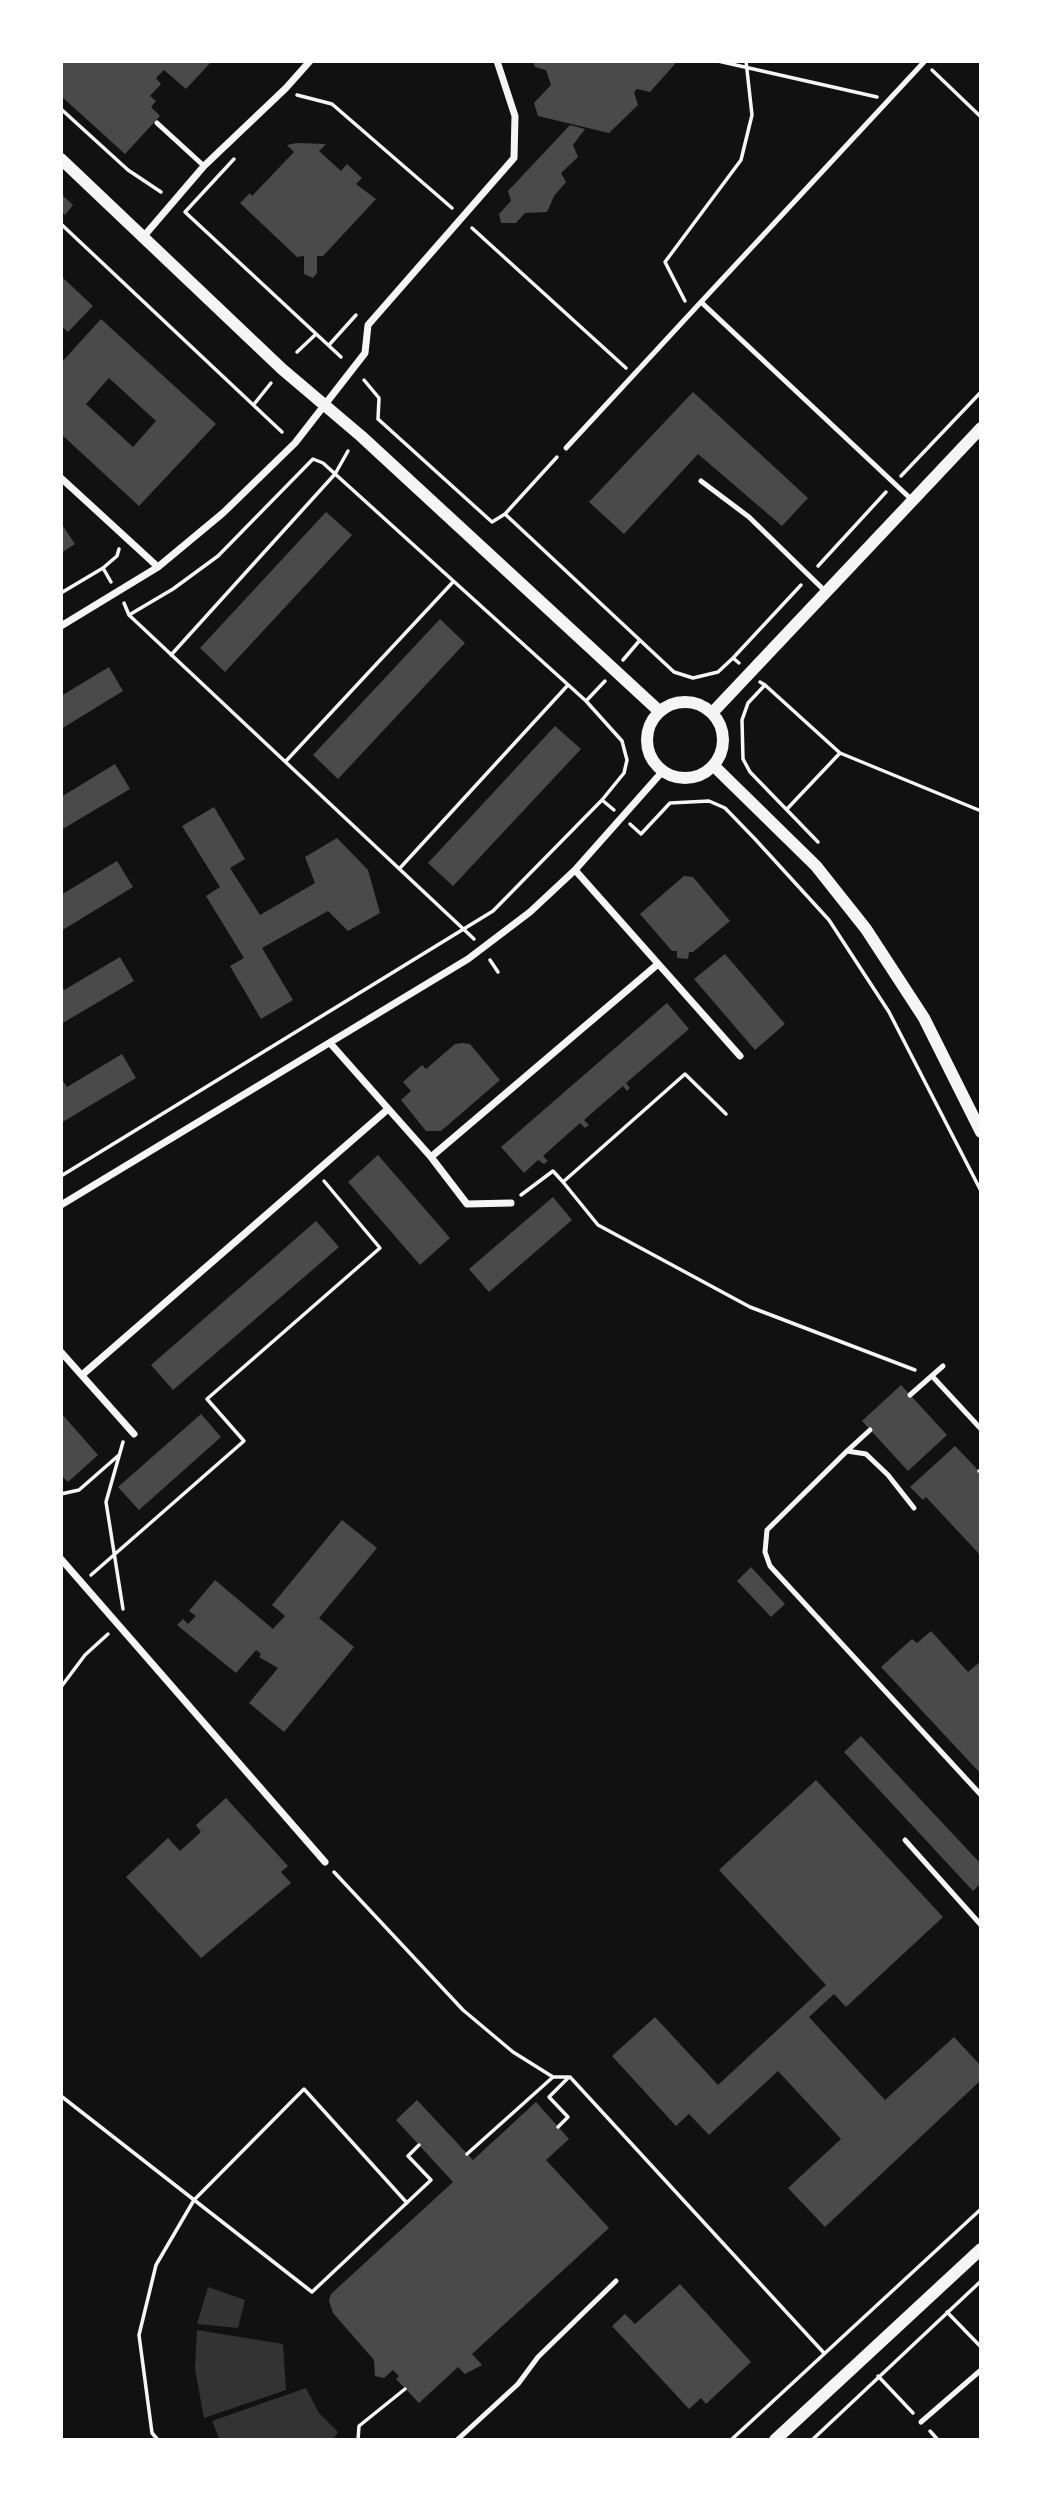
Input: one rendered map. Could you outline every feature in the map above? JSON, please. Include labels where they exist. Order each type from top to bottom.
[{"type":"street","points":[[144,236],[204,166],[286,89],[310,61]]},
{"type":"street","points":[[61,626],[158,567],[223,513],[295,443],[365,353],[368,325],[464,219],[514,158],[515,116],[497,61]]},
{"type":"street","points":[[61,159],[282,369],[325,404],[659,711]]},
{"type":"street","points":[[712,713],[981,428]]},
{"type":"street","points":[[61,478],[158,567]]},
{"type":"street","points":[[680,702],[703,706],[712,713],[719,722],[723,745],[714,766],[695,778],[683,779],[662,772],[648,753],[646,742],[652,719],[659,711],[680,702]]},
{"type":"street","points":[[714,766],[816,866],[866,929],[924,1018],[981,1132]]},
{"type":"street","points":[[61,1205],[468,959],[530,912],[575,870],[662,772]]},
{"type":"street","points":[[575,870],[740,1056]]},
{"type":"street","points":[[431,1157],[658,964]]},
{"type":"street","points":[[330,1043],[431,1157],[467,1203],[511,1203]]},
{"type":"street","points":[[82,1376],[388,1109]]},
{"type":"street","points":[[61,1352],[134,1434]]},
{"type":"street","points":[[61,1559],[325,1862]]},
{"type":"street","points":[[775,2440],[981,2249]]},
{"type":"lane","points":[[566,448],[924,62]]},
{"type":"lane","points":[[157,123],[204,166]]},
{"type":"lane","points":[[701,302],[912,500]]},
{"type":"lane","points":[[701,481],[749,517],[827,592]]},
{"type":"lane","points":[[910,1395],[943,1366]]},
{"type":"lane","points":[[932,1376],[981,1429]]},
{"type":"lane","points":[[870,1430],[767,1530],[764,1542],[770,1566],[981,1795]]},
{"type":"lane","points":[[847,1451],[866,1454],[888,1475],[914,1508]]},
{"type":"lane","points":[[905,1840],[981,1925]]},
{"type":"lane","points":[[457,2440],[518,2384],[538,2357],[578,2322],[616,2281]]},
{"type":"lane","points":[[921,2422],[981,2370]]},
{"type":"path","points":[[718,61],[890,99]]},
{"type":"path","points":[[691,312],[665,262],[741,160],[752,115],[746,61]]},
{"type":"path","points":[[924,62],[981,117]]},
{"type":"path","points":[[293,94],[332,104],[452,208]]},
{"type":"path","points":[[61,109],[128,170],[161,192]]},
{"type":"path","points":[[185,212],[341,357]]},
{"type":"path","points":[[61,224],[282,432]]},
{"type":"path","points":[[472,228],[634,376]]},
{"type":"path","points":[[297,352],[315,335]]},
{"type":"path","points":[[364,380],[379,398],[378,419],[492,522],[505,514],[566,448]]},
{"type":"path","points":[[254,403],[271,383]]},
{"type":"path","points":[[505,514],[674,671],[693,678],[718,672],[981,392]]},
{"type":"path","points":[[171,655],[335,474],[348,451]]},
{"type":"path","points":[[61,1176],[493,911],[624,774],[626,760],[622,741],[586,701],[323,463],[313,459]]},
{"type":"path","points":[[286,761],[453,582]]},
{"type":"path","points":[[129,615],[475,940]]},
{"type":"path","points":[[733,658],[839,753],[981,811]]},
{"type":"path","points":[[400,868],[568,685]]},
{"type":"path","points":[[765,685],[748,704],[742,720],[743,759],[750,772],[819,844]]},
{"type":"path","points":[[787,809],[839,753]]},
{"type":"path","points":[[602,800],[641,834],[670,803],[709,801],[725,808],[829,920],[889,1012],[981,1191]]},
{"type":"path","points":[[490,960],[498,972]]},
{"type":"path","points":[[563,1182],[685,1074],[726,1114]]},
{"type":"path","points":[[81,1583],[244,1441],[207,1399],[380,1248],[316,1171]]},
{"type":"path","points":[[511,1203],[553,1171],[598,1225],[750,1307],[915,1370]]},
{"type":"path","points":[[127,1426],[106,1502],[128,1636]]},
{"type":"path","points":[[61,1494],[79,1490],[119,1455]]},
{"type":"path","points":[[61,1688],[85,1655],[118,1624]]},
{"type":"path","points":[[325,1862],[463,2010],[513,2052],[553,2077],[570,2077],[824,2353]]},
{"type":"path","points":[[467,2154],[553,2077]]},
{"type":"path","points":[[558,2127],[568,2117],[549,2096],[570,2077]]},
{"type":"path","points":[[158,2440],[152,2433],[139,2335],[156,2265],[194,2200],[304,2089],[407,2203]]},
{"type":"path","points":[[61,2096],[312,2292],[431,2180],[408,2156],[419,2145]]},
{"type":"path","points":[[731,2440],[981,2209]]},
{"type":"path","points":[[812,2440],[981,2281]]},
{"type":"path","points":[[947,2312],[981,2347]]},
{"type":"path","points":[[878,2376],[938,2440]]},
{"type":"path","points":[[358,2440],[359,2426],[405,2389]]},
{"type":"shaded area","points":[[208,2287],[245,2300],[238,2328],[197,2324]]},
{"type":"shaded area","points":[[197,2330],[283,2344],[286,2390],[204,2418],[195,2369]]},
{"type":"shaded area","points":[[306,2388],[319,2413],[338,2432],[333,2440],[220,2440],[212,2421]]},
{"type":"building","points":[[61,61],[212,61],[186,89],[164,70],[156,78],[161,84],[150,96],[156,101],[151,107],[160,116],[125,154],[61,96]]},
{"type":"building","points":[[533,61],[674,61],[675,64],[650,92],[637,89],[634,92],[638,105],[609,133],[538,116],[534,103],[551,85],[546,70],[535,67]]},
{"type":"building","points":[[570,125],[585,129],[573,145],[578,157],[561,173],[566,182],[554,196],[547,212],[525,213],[516,223],[501,223],[499,214],[511,201],[508,191]]},
{"type":"building","points":[[326,144],[319,151],[341,171],[347,164],[362,178],[356,184],[376,199],[323,256],[317,256],[317,273],[313,278],[304,274],[304,256],[297,257],[240,203],[250,193],[252,196],[294,152],[287,145]]},
{"type":"building","points":[[61,194],[73,205],[65,215],[61,212]]},
{"type":"building","points":[[61,276],[93,306],[68,332],[61,326]]},
{"type":"building","points":[[101,319],[216,424],[139,506],[61,434],[61,363]],"holes":[[[109,378],[156,421],[133,447],[86,404]]]},
{"type":"building","points":[[693,392],[808,498],[782,526],[698,454],[624,534],[589,502]]},
{"type":"building","points":[[326,512],[352,535],[225,672],[200,648]]},
{"type":"building","points":[[61,523],[75,544],[61,553]]},
{"type":"building","points":[[440,619],[465,643],[338,779],[313,755]]},
{"type":"building","points":[[109,667],[123,691],[61,729],[61,696]]},
{"type":"building","points":[[555,726],[581,749],[453,886],[428,863]]},
{"type":"building","points":[[115,764],[130,789],[61,830],[61,797]]},
{"type":"building","points":[[214,807],[245,859],[230,868],[260,915],[315,883],[305,857],[337,838],[368,870],[380,913],[348,931],[328,911],[262,948],[293,1000],[261,1019],[230,966],[244,958],[206,896],[220,887],[182,826]]},
{"type":"building","points":[[117,861],[133,887],[61,931],[61,895]]},
{"type":"building","points":[[684,876],[693,877],[730,921],[693,952],[689,952],[688,959],[677,958],[677,951],[672,951],[640,914]]},
{"type":"building","points":[[725,954],[785,1024],[755,1050],[694,979]]},
{"type":"building","points":[[120,957],[134,981],[61,1024],[61,985],[64,990]]},
{"type":"building","points":[[667,1003],[689,1029],[626,1083],[630,1088],[627,1091],[623,1086],[584,1120],[589,1125],[585,1128],[580,1123],[543,1156],[548,1161],[544,1164],[538,1160],[524,1173],[501,1147]]},
{"type":"building","points":[[455,1044],[470,1044],[500,1080],[441,1131],[426,1131],[401,1100],[411,1091],[403,1082],[422,1065],[426,1069]]},
{"type":"building","points":[[122,1054],[136,1078],[61,1123],[61,1078],[67,1087]]},
{"type":"building","points":[[378,1155],[450,1238],[420,1265],[348,1182]]},
{"type":"building","points":[[553,1197],[572,1220],[489,1292],[469,1269]]},
{"type":"building","points":[[316,1221],[339,1247],[173,1390],[151,1365]]},
{"type":"building","points":[[901,1385],[947,1435],[908,1471],[862,1421]]},
{"type":"building","points":[[61,1413],[98,1455],[68,1482],[61,1475]]},
{"type":"building","points":[[201,1414],[221,1437],[139,1510],[118,1487]]},
{"type":"building","points":[[955,1446],[981,1473],[981,1556],[926,1497],[923,1500],[910,1487]]},
{"type":"building","points":[[342,1520],[377,1548],[319,1618],[354,1647],[284,1732],[249,1703],[278,1668],[259,1657],[261,1654],[256,1650],[236,1673],[177,1625],[183,1619],[188,1624],[196,1616],[189,1611],[215,1580],[273,1629],[285,1616],[272,1605]]},
{"type":"building","points":[[751,1567],[785,1604],[771,1617],[737,1581]]},
{"type":"building","points":[[931,1631],[968,1672],[981,1661],[981,1774],[881,1667],[912,1639],[917,1643]]},
{"type":"building","points":[[861,1736],[981,1864],[981,1883],[973,1891],[844,1752]]},
{"type":"building","points":[[816,1780],[943,1917],[846,2007],[834,1994],[809,2017],[885,2100],[954,2037],[981,2066],[981,2080],[825,2227],[788,2188],[841,2139],[778,2071],[709,2135],[689,2114],[676,2126],[612,2056],[655,2017],[718,2085],[826,1985],[719,1870]]},
{"type":"building","points":[[226,1798],[288,1866],[281,1872],[291,1883],[201,1958],[126,1877],[168,1838],[180,1851],[201,1832],[196,1825]]},
{"type":"building","points":[[417,2100],[473,2160],[536,2102],[569,2139],[546,2160],[609,2228],[472,2354],[482,2365],[465,2374],[458,2367],[419,2403],[396,2379],[399,2376],[393,2370],[384,2378],[375,2376],[374,2360],[333,2313],[329,2301],[331,2294],[453,2182],[396,2120]]},
{"type":"building","points":[[680,2284],[751,2362],[706,2404],[701,2398],[689,2409],[612,2326],[625,2314],[635,2324]]}]
